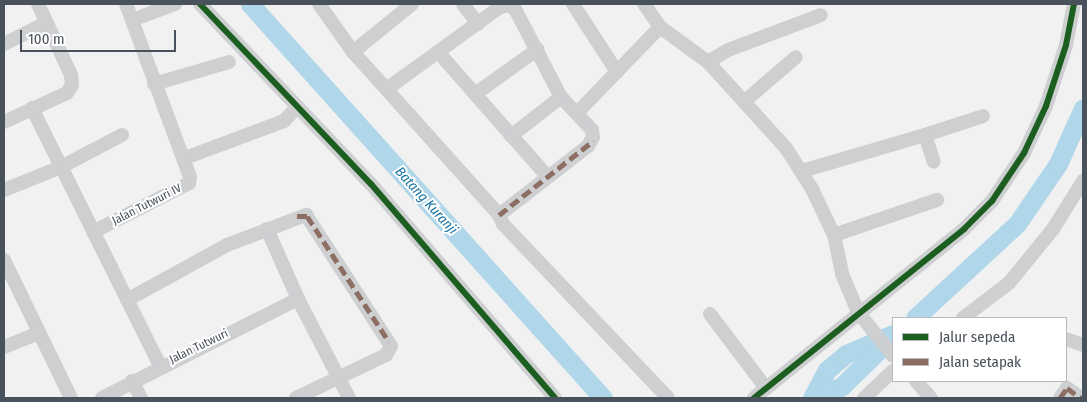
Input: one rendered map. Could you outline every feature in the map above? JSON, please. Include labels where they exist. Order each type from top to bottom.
[{"type":"street","points":[[4,122],[67,93],[72,85],[71,76],[38,4]]},
{"type":"street","points":[[126,4],[154,84],[188,164],[284,121],[297,107]]},
{"type":"street","points":[[132,20],[175,4]]},
{"type":"street","points":[[200,4],[418,238],[555,398]]},
{"type":"street","points":[[320,4],[353,52],[388,88],[499,215],[503,224],[549,275],[668,398]]},
{"type":"street","points":[[353,52],[412,4]]},
{"type":"street","points":[[463,4],[478,24]]},
{"type":"street","points":[[573,4],[617,72]]},
{"type":"street","points":[[644,4],[660,28],[680,39],[708,62],[786,148],[802,171],[834,235],[842,274],[861,317],[892,355]]},
{"type":"street","points":[[754,398],[861,317],[964,229],[992,201],[1024,153],[1046,106],[1066,44],[1074,4]]},
{"type":"street","points":[[388,88],[439,53],[500,7],[509,5],[538,48],[561,97],[592,130],[593,141],[546,175],[499,215]]},
{"type":"street","points":[[708,62],[728,50],[821,15]]},
{"type":"street","points":[[4,44],[46,23]]},
{"type":"street","points":[[577,113],[660,28]]},
{"type":"street","points":[[475,94],[538,48]]},
{"type":"street","points":[[439,53],[546,175]]},
{"type":"street","points":[[745,101],[796,57]]},
{"type":"street","points":[[154,84],[229,62]]},
{"type":"street","points":[[511,136],[561,97]]},
{"type":"street","points":[[32,108],[160,366]]},
{"type":"street","points":[[802,171],[983,116]]},
{"type":"street","points":[[4,190],[61,167],[122,135]]},
{"type":"street","points":[[925,135],[934,162]]},
{"type":"street","name":"Jalan Tutwuri IV","points":[[93,232],[189,183],[188,164]]},
{"type":"street","points":[[973,316],[1009,283],[1053,229],[1083,181]]},
{"type":"street","points":[[834,235],[937,200]]},
{"type":"street","points":[[127,300],[227,245],[302,214],[307,216],[390,344],[386,355],[296,398]]},
{"type":"street","points":[[267,229],[298,299],[349,398]]},
{"type":"street","points":[[4,260],[71,398]]},
{"type":"street","name":"Jalan Tutwuri","points":[[102,398],[160,366],[298,299]]},
{"type":"street","points":[[710,314],[766,388]]},
{"type":"street","points":[[4,347],[38,333]]},
{"type":"street","points":[[1067,339],[1083,345]]},
{"type":"street","points":[[864,398],[892,372]]},
{"type":"street","points":[[132,381],[141,398]]},
{"type":"street","points":[[917,382],[931,398]]},
{"type":"street","points":[[1060,398],[1067,388],[1081,398]]},
{"type":"waterway","name":"Batang Kuranji","points":[[250,4],[603,398]]},
{"type":"waterway","points":[[916,317],[1017,224],[1058,164],[1083,108]]},
{"type":"waterway","points":[[812,398],[827,370],[846,354],[892,334]]},
{"type":"waterway","points":[[813,398],[842,386],[890,339]]},
{"type":"marked path","points":[[499,215],[593,141]]},
{"type":"marked path","points":[[297,216],[307,216],[389,342]]},
{"type":"marked path","points":[[1060,398],[1067,388],[1081,398]]},
{"type":"cycle path","points":[[200,4],[371,184],[555,398]]},
{"type":"cycle path","points":[[754,398],[964,229],[992,201],[1024,153],[1046,106],[1066,45],[1074,4]]}]
